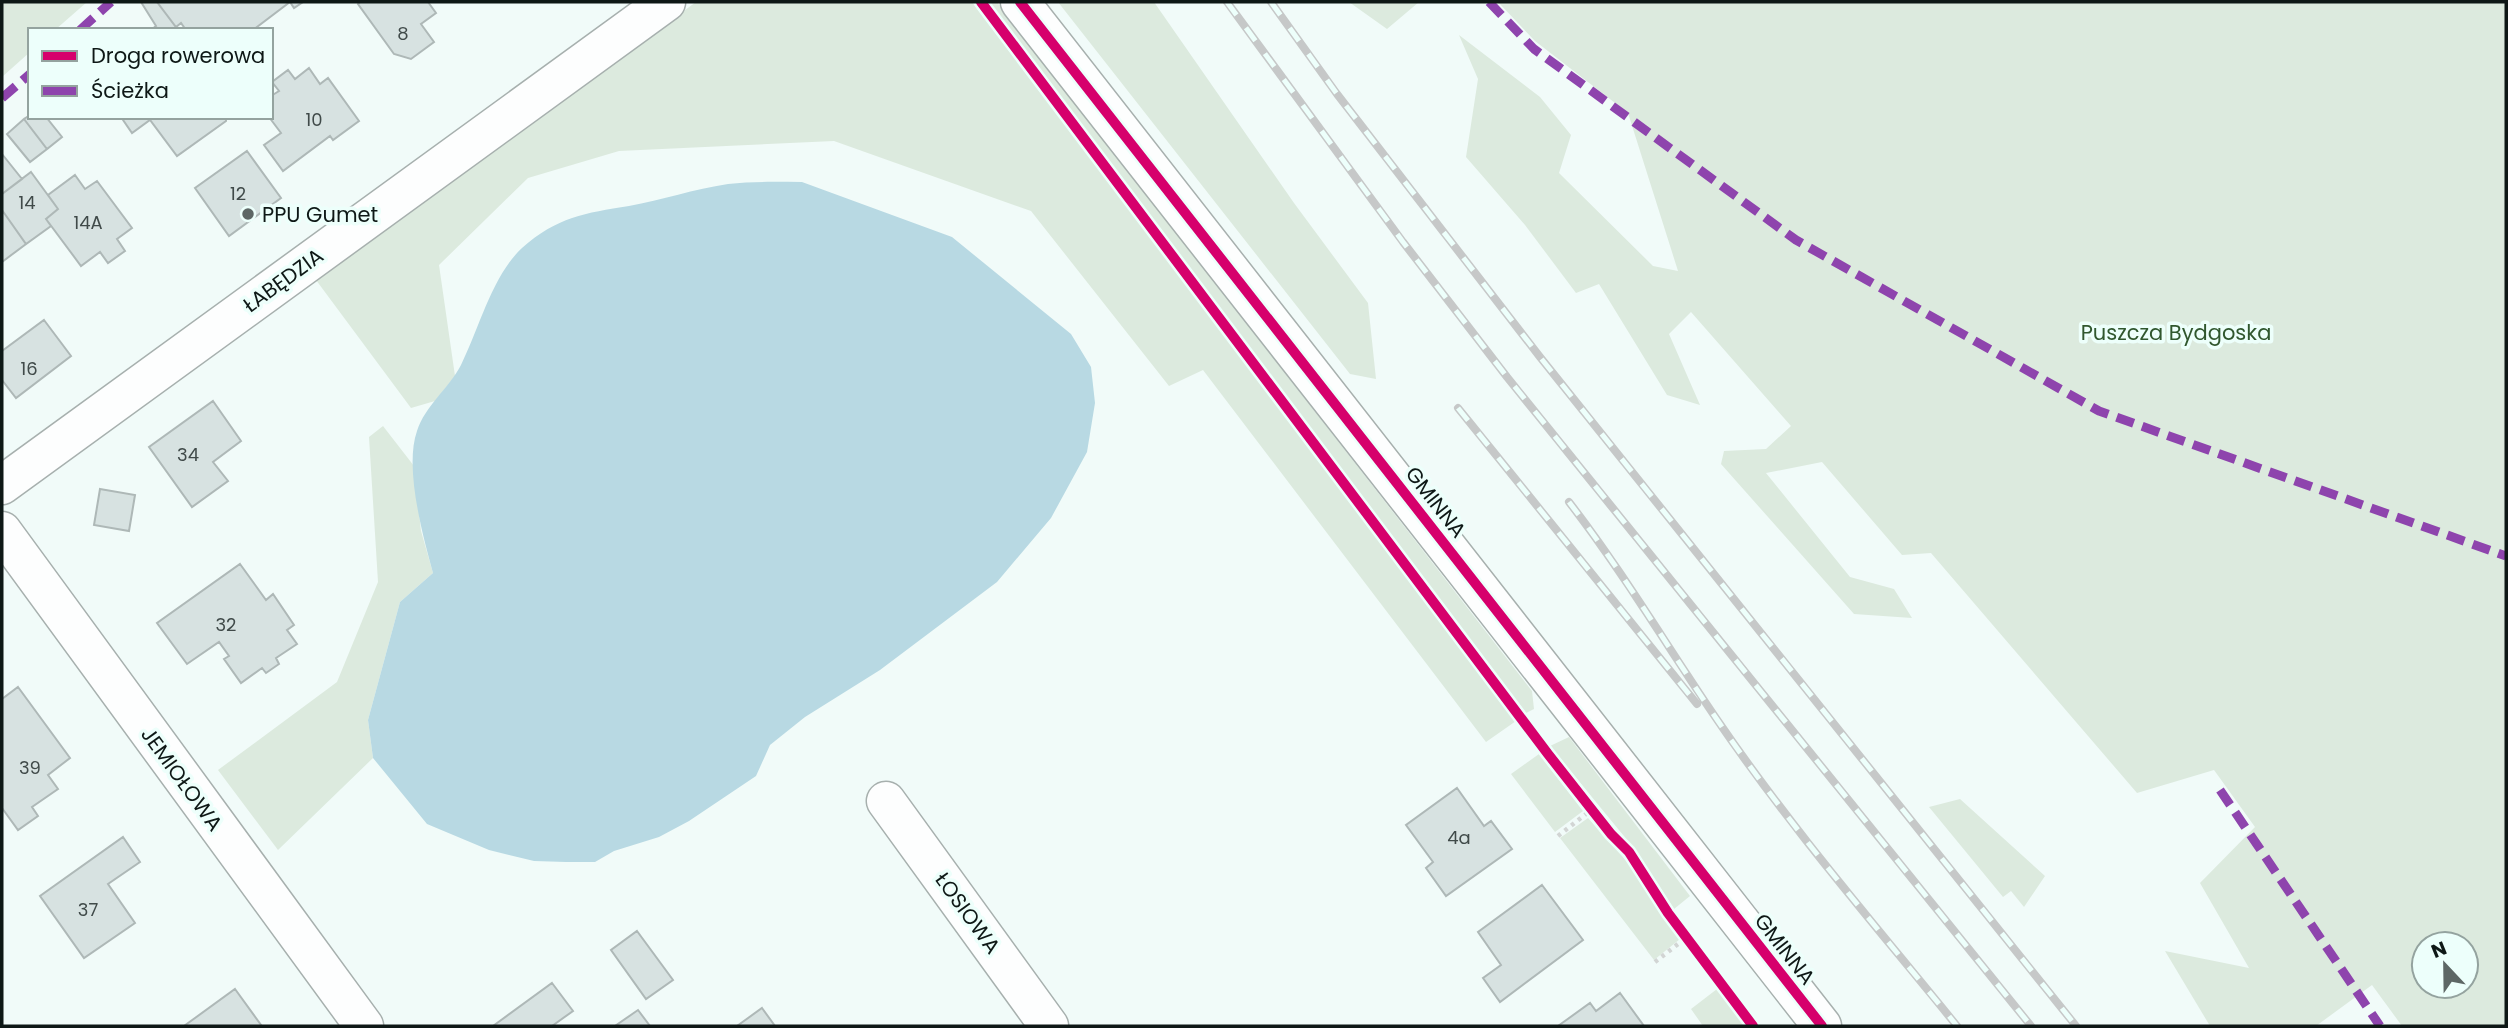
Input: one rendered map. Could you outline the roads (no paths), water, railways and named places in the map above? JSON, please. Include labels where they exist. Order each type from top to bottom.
[{"type":"street","name":"ŁABĘDZIA","points":[[2,485],[666,2]]},
{"type":"street","name":"GMINNA","points":[[1020,2],[1822,1026]]},
{"type":"street","name":"JEMIOŁOWA","points":[[2,531],[364,1026]]},
{"type":"street","name":"ŁOSIOWA","points":[[886,801],[1049,1026]]},
{"type":"water","points":[[802,182],[952,237],[1071,334],[1091,367],[1095,403],[1087,452],[1051,518],[997,582],[880,670],[805,717],[770,745],[756,776],[689,821],[659,837],[614,851],[595,862],[534,861],[489,850],[427,824],[373,758],[368,720],[400,602],[433,573],[416,502],[413,464],[417,431],[426,413],[461,365],[502,273],[522,248],[547,229],[572,218],[728,184]]},
{"type":"railway","points":[[1227,2],[1403,242],[1507,377],[2031,1026]]},
{"type":"railway","points":[[1271,2],[1337,94],[1540,357],[2076,1026]]},
{"type":"railway","points":[[1458,408],[1697,704]]},
{"type":"railway","points":[[1569,502],[1627,583],[1746,761],[1834,876],[1957,1026]]},
{"type":"place","name":"PPU Gumet","points":[[248,214]]},
{"type":"park label","name":"Puszcza Bydgoska","points":[[2176,332]]}]
